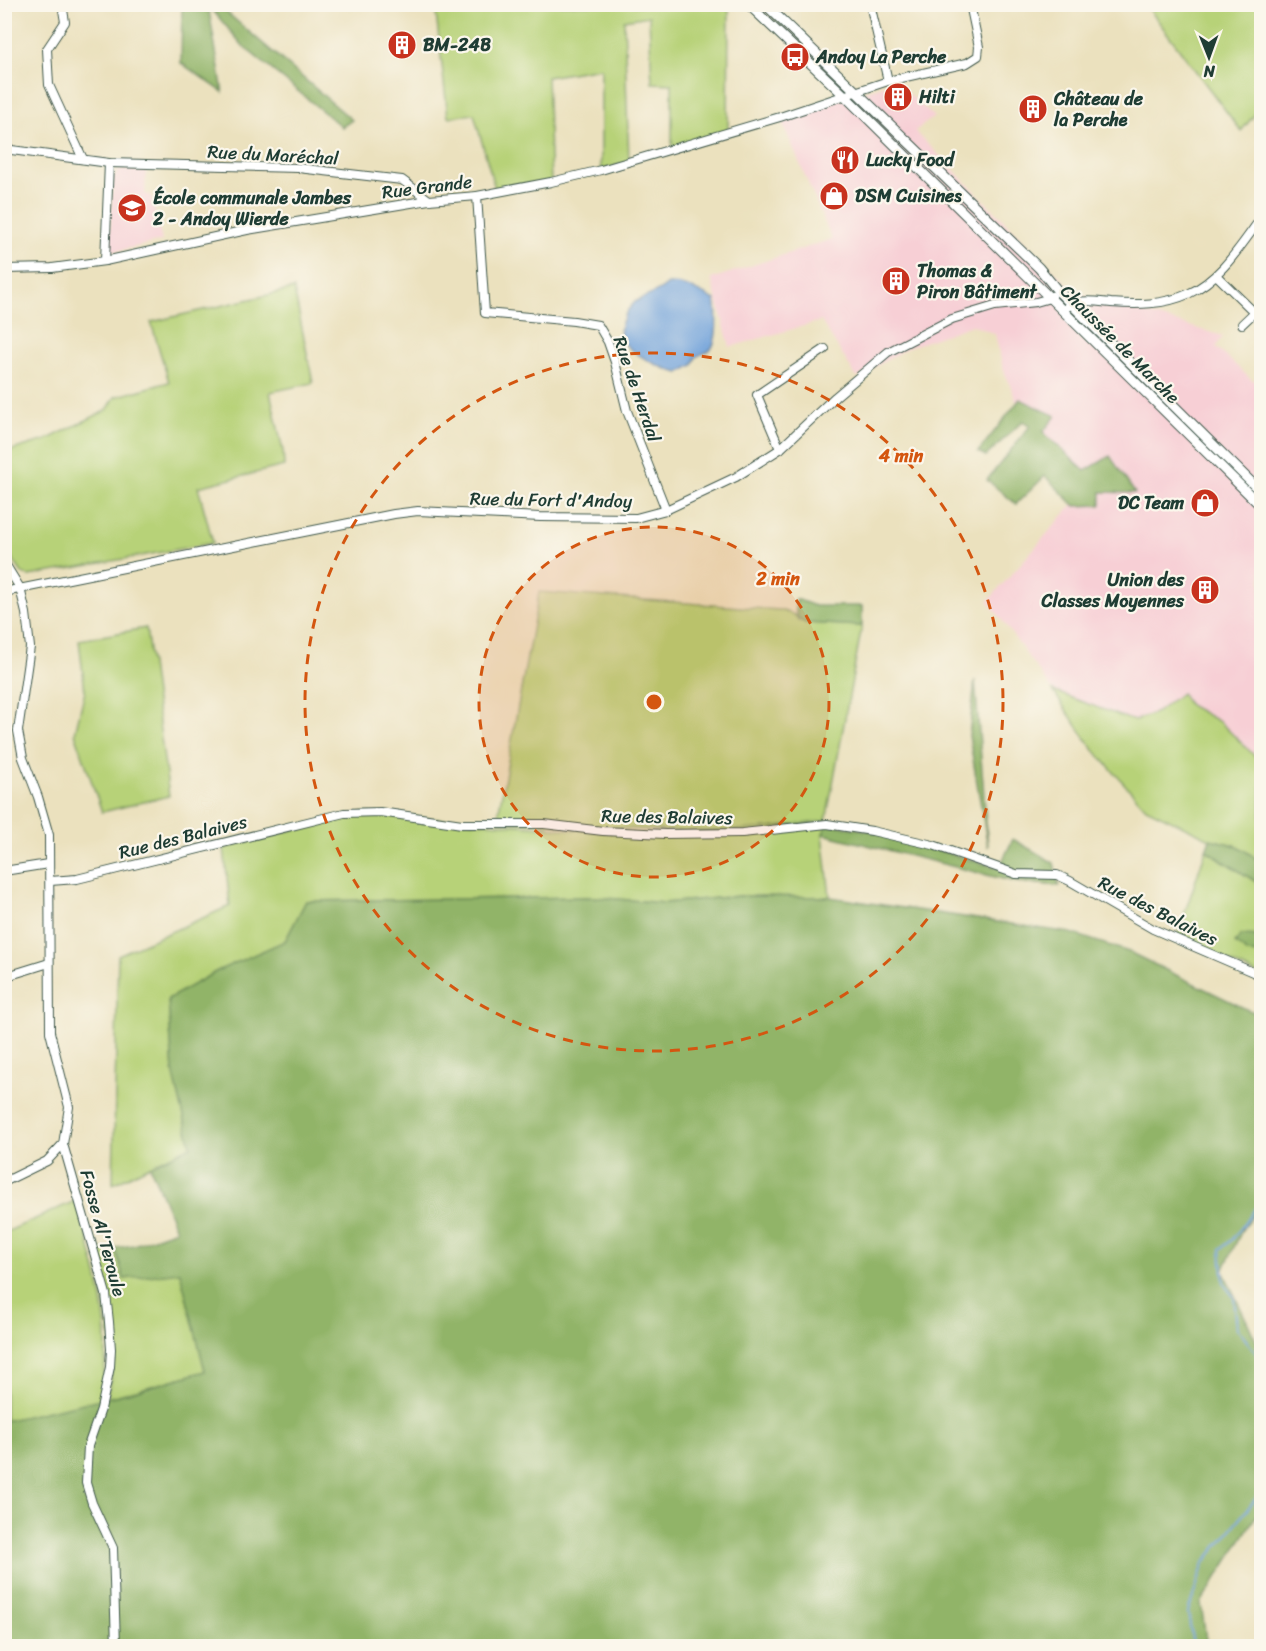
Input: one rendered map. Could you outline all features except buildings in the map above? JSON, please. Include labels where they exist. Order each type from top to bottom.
[{"type":"main road","name":"Chaussée de Marche","points":[[748,4],[845,96],[1262,507]]},
{"type":"main road","name":"Chaussée de Marche","points":[[765,4],[1039,268],[1057,290],[1262,493]]},
{"type":"street","points":[[62,4],[65,22],[46,50],[49,86],[83,159]]},
{"type":"street","points":[[870,4],[888,81]]},
{"type":"street","name":"Rue Grande","points":[[4,269],[58,267],[105,261],[247,230],[429,200],[477,196],[601,170],[857,93],[888,81],[974,60],[978,56],[980,47],[970,4]]},
{"type":"street","name":"Rue du Maréchal","points":[[4,149],[109,163],[298,168],[402,180],[429,200]]},
{"type":"street","points":[[105,261],[109,163]]},
{"type":"street","name":"Rue de Herdal","points":[[477,196],[485,313],[598,325],[608,342],[627,411],[666,510]]},
{"type":"street","points":[[1063,311],[1071,304],[1081,301],[1138,304],[1167,301],[1200,288],[1216,275],[1262,217]]},
{"type":"street","points":[[1216,275],[1254,312]]},
{"type":"street","points":[[1050,298],[1057,290]]},
{"type":"street","name":"Rue du Fort d'Andoy","points":[[4,592],[418,511],[540,517],[636,518],[666,510],[736,477],[780,449],[835,397],[888,352],[952,318],[995,306],[1036,302],[1050,298]]},
{"type":"street","points":[[1242,324],[1262,305]]},
{"type":"street","points":[[780,449],[757,395],[825,349]]},
{"type":"street","points":[[4,562],[20,588],[26,613],[30,647],[18,731],[23,758],[49,835],[50,1032],[69,1107],[63,1144],[47,1161],[4,1182]]},
{"type":"street","name":"Rue des Balaives","points":[[50,881],[77,879],[353,812],[380,812],[462,824],[544,824],[603,831],[665,834],[742,833],[826,824],[873,831],[933,845],[1016,874],[1057,875],[1153,929],[1262,976]]},
{"type":"street","points":[[4,871],[48,864]]},
{"type":"street","points":[[4,977],[49,963]]},
{"type":"street","name":"Fosse Al'Teroule","points":[[63,1144],[106,1294],[109,1322],[110,1367],[101,1409],[88,1446],[85,1470],[88,1493],[113,1548],[116,1647]]},
{"type":"shaded area","points":[[896,82],[934,117],[915,131],[1076,293],[1223,336],[1216,347],[1253,381],[1261,375],[1261,762],[1220,722],[1189,705],[1181,693],[1157,712],[1134,721],[1053,691],[988,601],[1087,488],[1017,403],[1003,368],[995,334],[972,325],[905,349],[857,378],[821,321],[730,347],[711,279],[832,239],[780,117]]},
{"type":"shaded area","name":"École communale Jambes 2 - Andoy Wierde","points":[[146,168],[145,194],[151,195],[162,241],[112,252],[109,249],[113,179],[118,171]]},
{"type":"green space","points":[[182,5],[208,5],[223,92],[181,63]]},
{"type":"green space","points":[[208,5],[218,5],[352,120],[342,127],[244,47]]},
{"type":"green space","points":[[435,5],[729,5],[728,132],[672,149],[672,84],[652,83],[649,16],[624,20],[629,162],[601,170],[601,68],[547,77],[551,182],[496,192],[474,114],[448,117]]},
{"type":"green space","points":[[1146,5],[1261,5],[1261,107],[1241,131]]},
{"type":"green space","points":[[294,289],[313,383],[270,392],[283,451],[284,466],[198,487],[213,543],[29,576],[22,573],[5,548],[5,452],[46,440],[107,410],[115,397],[169,382],[151,322]]},
{"type":"green space","points":[[1020,399],[1056,416],[1043,432],[1085,471],[1110,456],[1135,493],[1101,492],[1101,505],[1075,506],[1045,476],[1016,504],[987,480],[1030,426],[1023,421],[986,456],[978,452]]},
{"type":"green space","points":[[539,592],[780,610],[795,615],[798,620],[806,623],[862,626],[826,821],[743,831],[666,831],[497,821]]},
{"type":"green space","points":[[796,599],[815,606],[862,606],[862,626],[806,623],[796,613]]},
{"type":"green space","points":[[146,628],[169,796],[102,812],[75,733],[85,691],[79,640]]},
{"type":"green space","points":[[975,680],[988,847],[969,736]]},
{"type":"green space","points":[[1053,691],[1134,721],[1157,712],[1181,693],[1189,705],[1220,722],[1261,762],[1261,862],[1238,846],[1210,839],[1146,808],[1093,749]]},
{"type":"green space","points":[[363,813],[655,836],[827,824],[823,834],[830,897],[739,896],[665,903],[593,897],[306,901],[285,941],[168,999],[173,1071],[191,1146],[113,1184],[118,955],[230,906],[224,848]]},
{"type":"green space","points":[[827,824],[872,831],[999,868],[1013,839],[1054,863],[1059,886],[1015,882],[823,834]]},
{"type":"green space","points":[[1210,839],[1238,846],[1261,862],[1261,885],[1206,850]]},
{"type":"green space","points":[[1206,850],[1261,885],[1261,976],[1176,939]]},
{"type":"green space","points":[[739,896],[830,897],[1071,933],[1129,952],[1248,1010],[1261,1014],[1261,1206],[1243,1228],[1223,1271],[1261,1351],[1261,1508],[1201,1603],[1207,1646],[5,1646],[4,1421],[128,1393],[205,1371],[180,1272],[124,1279],[115,1248],[134,1245],[176,1230],[150,1166],[191,1146],[173,1071],[168,999],[217,971],[285,941],[306,901],[593,897],[665,903]]},
{"type":"green space","points":[[1241,935],[1261,936],[1261,954],[1248,953],[1235,943]]},
{"type":"green space","points":[[77,1200],[97,1274],[105,1323],[104,1374],[99,1400],[5,1421],[4,1233]]},
{"type":"green space","points":[[115,1248],[125,1279],[180,1271],[206,1371],[107,1398],[114,1357],[97,1251]]},
{"type":"water","points":[[668,284],[692,289],[715,300],[716,305],[716,327],[712,347],[709,351],[696,357],[693,365],[679,373],[640,356],[626,345],[620,334],[624,317],[633,304]]},
{"type":"waterway","points":[[1262,1199],[1233,1239],[1221,1249],[1224,1284],[1234,1297],[1237,1328],[1262,1361]]},
{"type":"waterway","points":[[1193,1646],[1188,1612],[1204,1563],[1262,1491]]},
{"type":"place","name":"BM-24B","points":[[402,45]]},
{"type":"place","name":"Andoy La Perche","points":[[795,57]]},
{"type":"place","name":"Hilti","points":[[898,97]]},
{"type":"place","name":"Château de la Perche","points":[[1033,109]]},
{"type":"place","name":"Lucky Food","points":[[845,160]]},
{"type":"place","name":"DSM Cuisines","points":[[834,196]]},
{"type":"place","name":"École communale Jambes 2 - Andoy Wierde","points":[[132,208]]},
{"type":"place","name":"Thomas & Piron Bâtiment","points":[[896,281]]},
{"type":"place","name":"DC Team","points":[[1205,503]]},
{"type":"place","name":"Union des Classes Moyennes","points":[[1205,590]]}]
